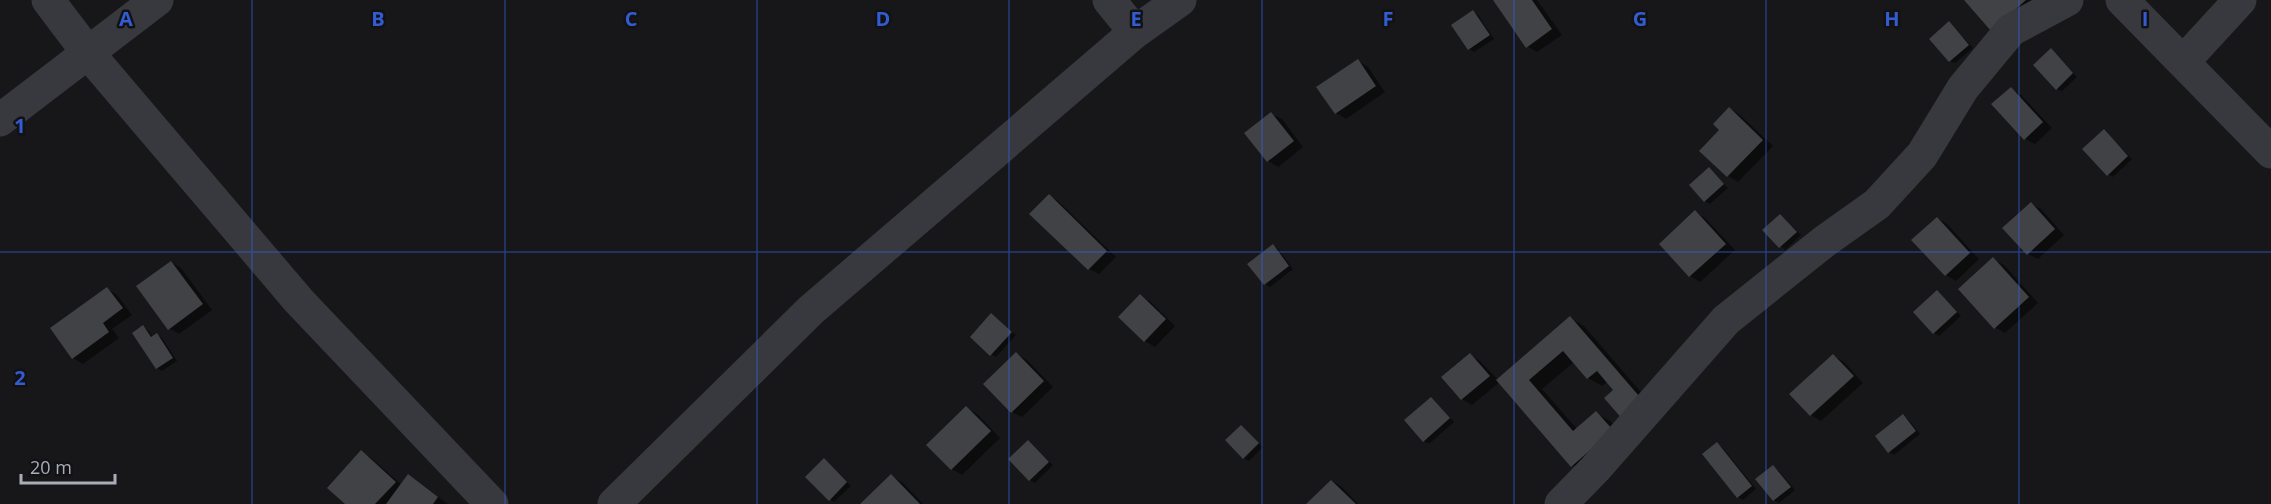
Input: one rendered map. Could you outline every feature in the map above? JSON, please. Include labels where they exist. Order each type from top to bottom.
[{"type":"street","points":[[48,0],[88,53],[299,301],[492,504]]},
{"type":"street","points":[[0,120],[157,0]]},
{"type":"street","points":[[1109,0],[1135,32]]},
{"type":"street","points":[[614,504],[811,310],[1135,32],[1180,0]]},
{"type":"street","points":[[1561,504],[1595,469],[1726,320],[1825,241],[1877,204],[1922,155],[1963,88],[2011,30],[2067,0]]},
{"type":"street","points":[[2122,0],[2271,152]]},
{"type":"street","points":[[2183,62],[2240,0]]},
{"type":"building","points":[[1493,0],[1532,0],[1552,29],[1526,48]]},
{"type":"building","points":[[1964,0],[2026,0],[1991,31]]},
{"type":"building","points":[[1473,10],[1490,35],[1468,50],[1451,25]]},
{"type":"building","points":[[1949,21],[1969,45],[1949,62],[1929,39]]},
{"type":"building","points":[[2051,48],[2073,73],[2056,90],[2033,65]]},
{"type":"building","points":[[1358,59],[1376,86],[1335,114],[1316,87]]},
{"type":"building","points":[[2011,87],[2043,122],[2024,140],[1991,104]]},
{"type":"building","points":[[1729,107],[1763,140],[1727,177],[1699,151],[1719,130],[1713,124]]},
{"type":"building","points":[[1271,112],[1294,141],[1267,162],[1244,133]]},
{"type":"building","points":[[2104,129],[2128,156],[2107,176],[2082,149]]},
{"type":"building","points":[[1709,167],[1724,184],[1704,202],[1689,185]]},
{"type":"building","points":[[1049,194],[1107,251],[1088,270],[1029,214]]},
{"type":"building","points":[[2031,202],[2055,229],[2027,255],[2002,228]]},
{"type":"building","points":[[1695,210],[1726,244],[1689,277],[1659,244]]},
{"type":"building","points":[[1780,214],[1797,232],[1779,248],[1762,230]]},
{"type":"building","points":[[1937,217],[1970,253],[1945,276],[1911,240]]},
{"type":"building","points":[[1273,244],[1289,266],[1264,285],[1247,264]]},
{"type":"building","points":[[1993,257],[2029,297],[1994,329],[1958,289]]},
{"type":"building","points":[[171,261],[203,304],[168,330],[136,286]]},
{"type":"building","points":[[107,287],[123,308],[103,323],[109,332],[72,359],[50,328]]},
{"type":"building","points":[[1937,290],[1957,312],[1933,334],[1913,312]]},
{"type":"building","points":[[1140,294],[1166,319],[1144,342],[1118,317]]},
{"type":"building","points":[[991,313],[1012,332],[990,356],[970,337]]},
{"type":"building","points":[[1570,316],[1645,403],[1624,421],[1604,398],[1613,390],[1597,371],[1587,379],[1563,351],[1529,380],[1573,431],[1596,411],[1613,430],[1571,467],[1496,380]]},
{"type":"building","points":[[143,325],[151,337],[157,333],[173,358],[156,369],[132,333]]},
{"type":"building","points":[[1016,352],[1044,381],[1011,413],[983,384]]},
{"type":"building","points":[[1470,353],[1490,376],[1461,400],[1441,377]]},
{"type":"building","points":[[1833,354],[1854,376],[1810,416],[1789,394]]},
{"type":"building","points":[[1431,397],[1450,418],[1423,442],[1404,420]]},
{"type":"building","points":[[966,406],[991,431],[951,470],[926,445]]},
{"type":"building","points":[[1903,414],[1916,431],[1888,453],[1875,436]]},
{"type":"building","points":[[1241,425],[1259,443],[1243,459],[1225,440]]},
{"type":"building","points":[[1028,440],[1049,462],[1029,481],[1008,459]]},
{"type":"building","points":[[1717,442],[1752,486],[1737,498],[1702,454]]},
{"type":"building","points":[[361,450],[396,482],[375,504],[345,504],[327,488]]},
{"type":"building","points":[[824,458],[847,482],[829,501],[805,477]]},
{"type":"building","points":[[1773,465],[1791,487],[1773,501],[1755,479]]},
{"type":"building","points":[[408,474],[438,497],[433,504],[386,504]]},
{"type":"building","points":[[891,474],[920,504],[860,504]]},
{"type":"building","points":[[1331,480],[1356,504],[1306,504]]}]
